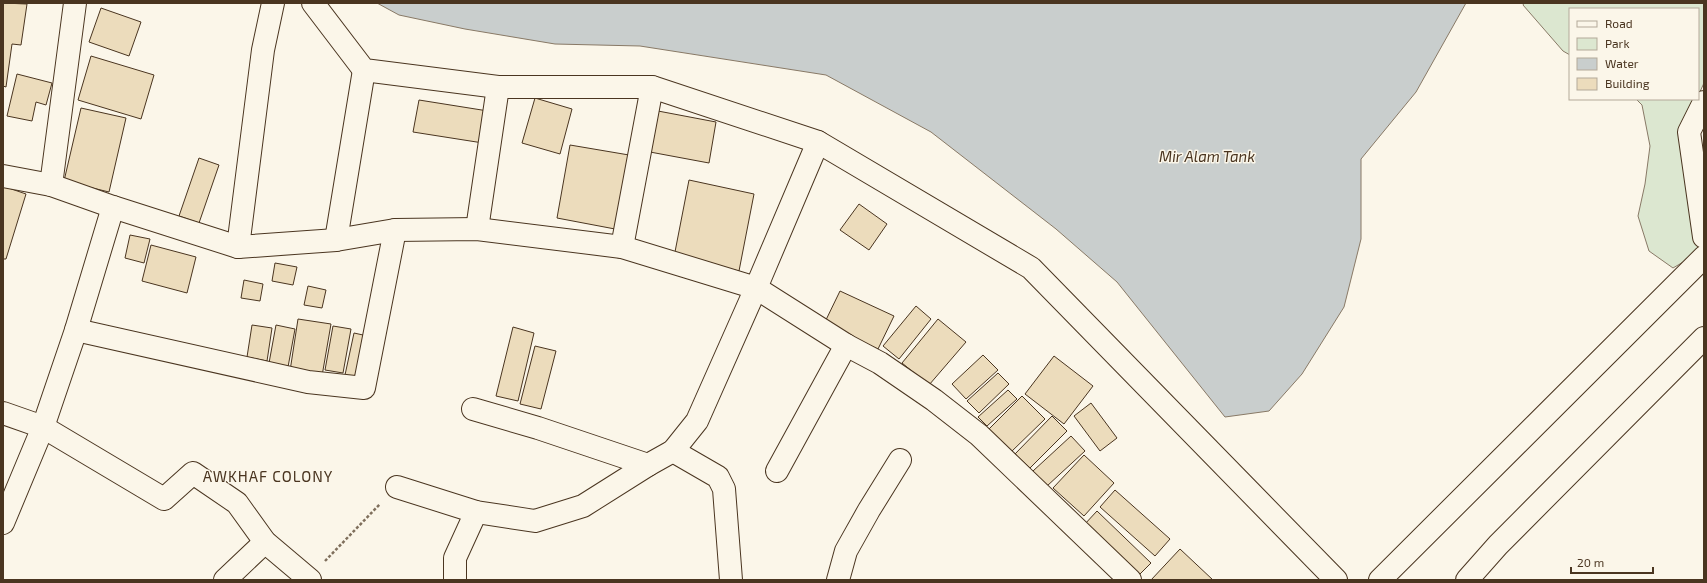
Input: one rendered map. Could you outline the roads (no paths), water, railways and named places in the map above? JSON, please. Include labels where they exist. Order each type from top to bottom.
[{"type":"street","points":[[238,247],[262,50],[273,3]]},
{"type":"street","points":[[313,3],[364,70],[498,87],[652,87],[818,142],[1031,268],[1336,580]]},
{"type":"street","points":[[51,185],[69,5]]},
{"type":"street","points":[[336,240],[364,70]]},
{"type":"street","points":[[476,229],[498,87]]},
{"type":"street","points":[[622,247],[652,87]]},
{"type":"street","points":[[1704,102],[1689,132],[1704,237]]},
{"type":"street","points":[[397,487],[476,512],[535,521],[583,506],[673,451],[697,421],[756,288],[818,142]]},
{"type":"street","points":[[3,176],[51,185],[113,207],[238,247],[336,240],[395,230],[476,229],[622,247],[756,288],[846,345],[880,363],[934,400],[979,435],[1130,580]]},
{"type":"street","points":[[3,523],[43,427],[76,330],[113,207]]},
{"type":"street","points":[[76,330],[308,382],[364,388],[395,230]]},
{"type":"street","points":[[1380,580],[1704,257]]},
{"type":"street","points":[[1472,578],[1503,539],[1704,338]]},
{"type":"street","points":[[777,471],[846,345]]},
{"type":"street","points":[[473,409],[538,428],[648,465]]},
{"type":"street","points":[[3,413],[43,427],[164,499],[193,473],[237,503],[265,542],[309,579]]},
{"type":"street","points":[[673,451],[718,478],[724,489],[731,580]]},
{"type":"street","points":[[838,580],[846,551],[868,510],[900,460]]},
{"type":"street","points":[[455,580],[455,558],[476,512]]},
{"type":"street","points":[[225,580],[265,542]]},
{"type":"water","name":"Mir Alam Tank","points":[[377,3],[1466,3],[1416,92],[1361,159],[1361,239],[1344,307],[1302,374],[1269,411],[1225,417],[1117,282],[1056,229],[931,132],[826,75],[640,46],[555,44],[465,29],[399,15]]},
{"type":"district","name":"AWKHAF COLONY","points":[[268,476]]}]
